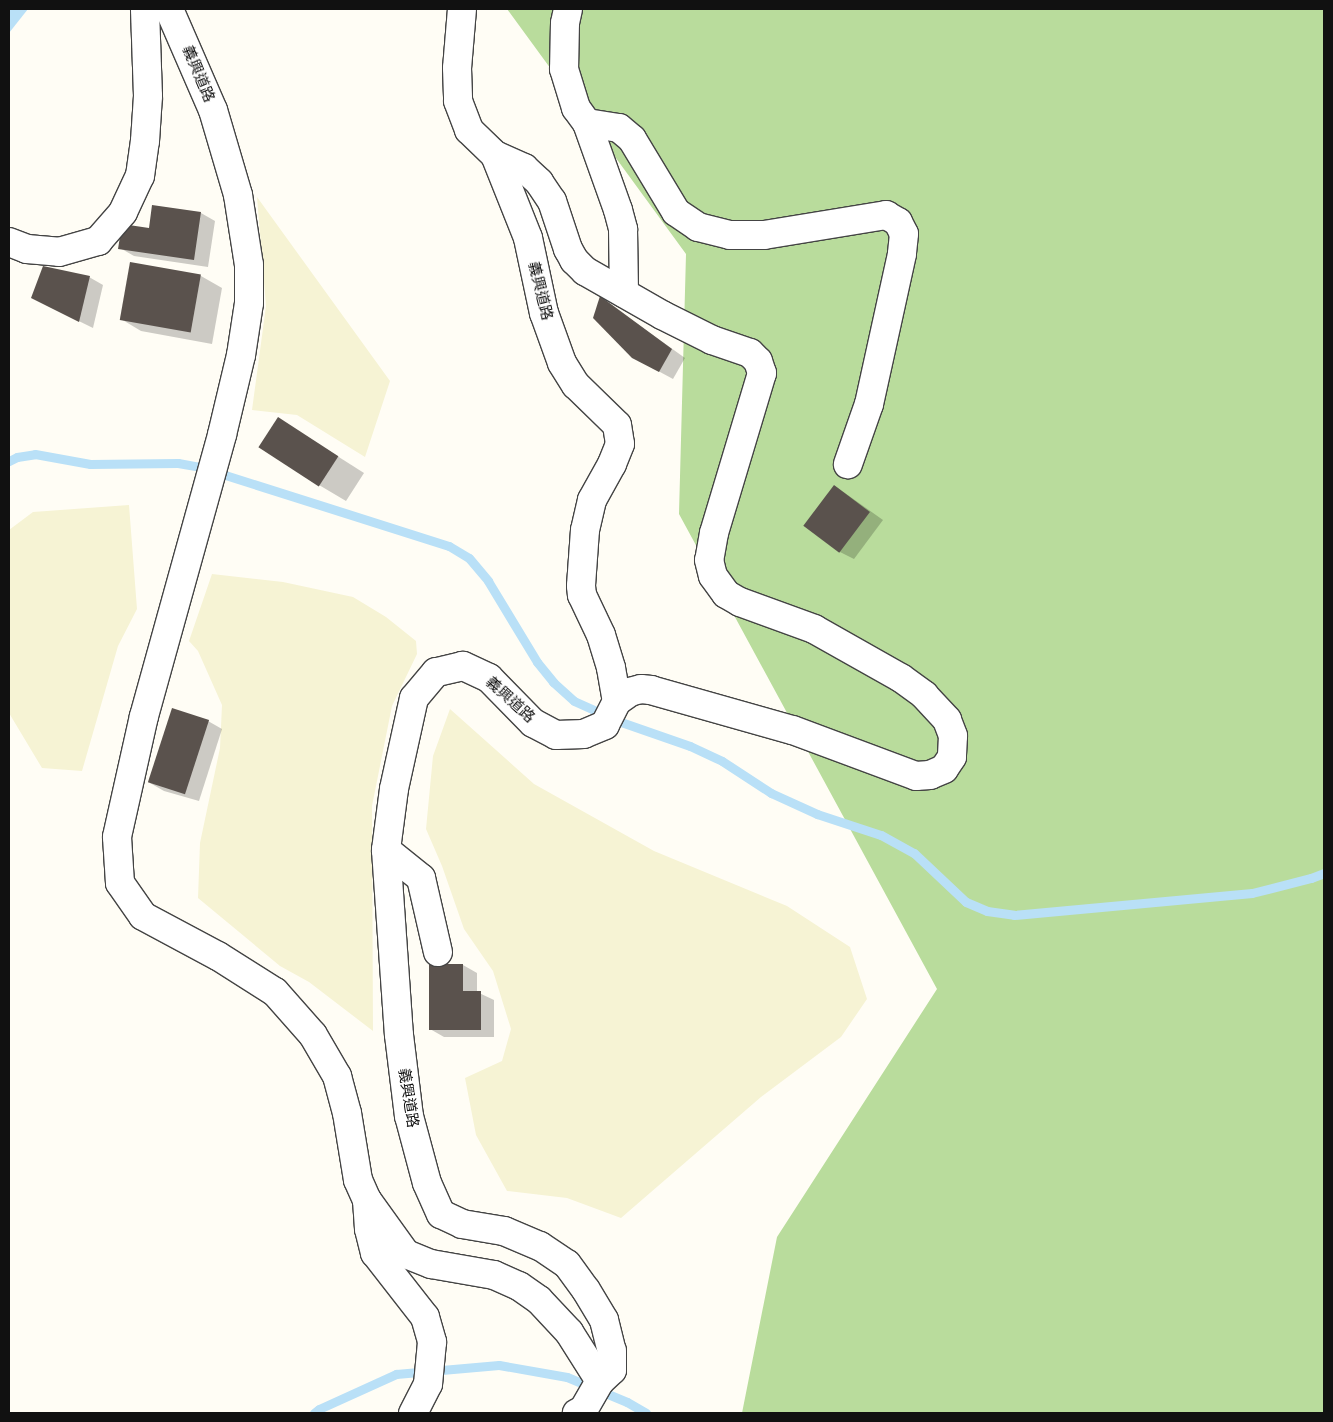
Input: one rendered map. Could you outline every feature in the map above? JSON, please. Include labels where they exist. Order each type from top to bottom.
[{"type":"street","points":[[9,242],[27,249],[60,252],[98,241],[123,212],[140,176],[145,141],[148,96],[145,9]]},
{"type":"street","name":"義興道路","points":[[169,9],[213,110],[238,195],[249,265],[249,303],[241,355],[222,435],[144,716],[117,837],[120,883],[143,916],[218,956],[275,992],[313,1035],[337,1076],[348,1113],[358,1180],[367,1200],[406,1254],[431,1264],[494,1275],[519,1286],[540,1300],[569,1332],[600,1381]]},
{"type":"street","points":[[568,9],[565,23],[564,69],[576,108],[587,123],[618,210],[623,229],[624,294]]},
{"type":"street","name":"義興道路","points":[[458,13],[458,101],[468,130],[495,155],[528,238],[544,313],[562,363],[576,385],[617,425],[620,444],[612,464],[592,500],[585,530],[581,586],[582,595],[601,635],[611,668],[617,701],[605,725],[584,734],[556,736],[533,723],[489,678],[463,666],[436,672],[414,698],[394,789],[386,850],[399,1035],[409,1116],[427,1183],[441,1214],[462,1224],[504,1231],[540,1246],[567,1264],[586,1290],[604,1320],[612,1351],[612,1370],[600,1381],[583,1410],[577,1413]]},
{"type":"street","points":[[587,123],[619,128],[632,140],[676,212],[698,227],[730,235],[764,235],[886,215],[898,222],[904,234],[902,254],[869,404],[848,464]]},
{"type":"street","points":[[495,155],[524,168],[540,182],[552,201],[574,260],[585,271],[624,294],[712,340],[750,353],[758,361],[762,373],[714,533],[709,560],[713,576],[726,594],[740,602],[814,629],[901,678],[924,695],[947,720],[953,736],[952,757],[944,769],[930,776],[916,776],[792,730],[651,690],[641,689],[630,692],[617,701]]},
{"type":"street","points":[[386,850],[420,878],[438,952]]},
{"type":"street","points":[[367,1200],[369,1229],[375,1253],[425,1317],[432,1342],[428,1384],[413,1413]]},
{"type":"shaded area","points":[[257,197],[390,381],[365,457],[297,415],[252,410],[266,306]]},
{"type":"shaded area","points":[[129,505],[137,609],[118,646],[82,771],[42,768],[9,713],[9,530],[33,512]]},
{"type":"shaded area","points":[[212,574],[283,582],[353,597],[386,617],[416,641],[417,654],[392,706],[372,806],[373,1031],[309,982],[280,966],[198,898],[200,843],[220,748],[222,705],[198,651],[189,641]]},
{"type":"shaded area","points":[[450,709],[534,784],[654,851],[787,906],[850,947],[867,999],[841,1037],[761,1097],[621,1218],[567,1198],[507,1191],[476,1135],[465,1078],[502,1061],[511,1029],[493,971],[464,929],[442,866],[426,829],[433,756]]},
{"type":"green space","points":[[507,9],[1324,9],[1324,1413],[742,1413],[777,1237],[937,989],[679,514],[686,254]]},
{"type":"water","points":[[9,9],[28,9],[9,33]]},
{"type":"building","points":[[152,205],[201,212],[194,260],[118,249],[122,224],[149,228]]},
{"type":"building","points":[[130,262],[201,275],[191,333],[120,320]]},
{"type":"building","points":[[43,266],[90,276],[79,322],[31,298]]},
{"type":"building","points":[[600,296],[672,349],[659,372],[632,358],[593,318]]},
{"type":"building","points":[[278,417],[338,456],[319,486],[258,447]]},
{"type":"building","points":[[834,485],[870,512],[839,553],[803,526]]},
{"type":"building","points":[[172,708],[209,720],[185,794],[148,782]]},
{"type":"building","points":[[429,964],[463,964],[463,991],[481,991],[481,1030],[429,1030]]},
{"type":"waterway","points":[[9,461],[17,457],[35,454],[90,464],[178,463],[200,467],[449,546],[469,558],[488,581],[537,662],[553,682],[574,701],[621,722],[690,746],[722,761],[771,793],[817,814],[881,835],[914,853],[966,902],[987,911],[1014,915],[1252,893],[1324,873]]},
{"type":"waterway","points":[[314,1413],[396,1374],[499,1365],[567,1377],[627,1402],[646,1413]]}]
